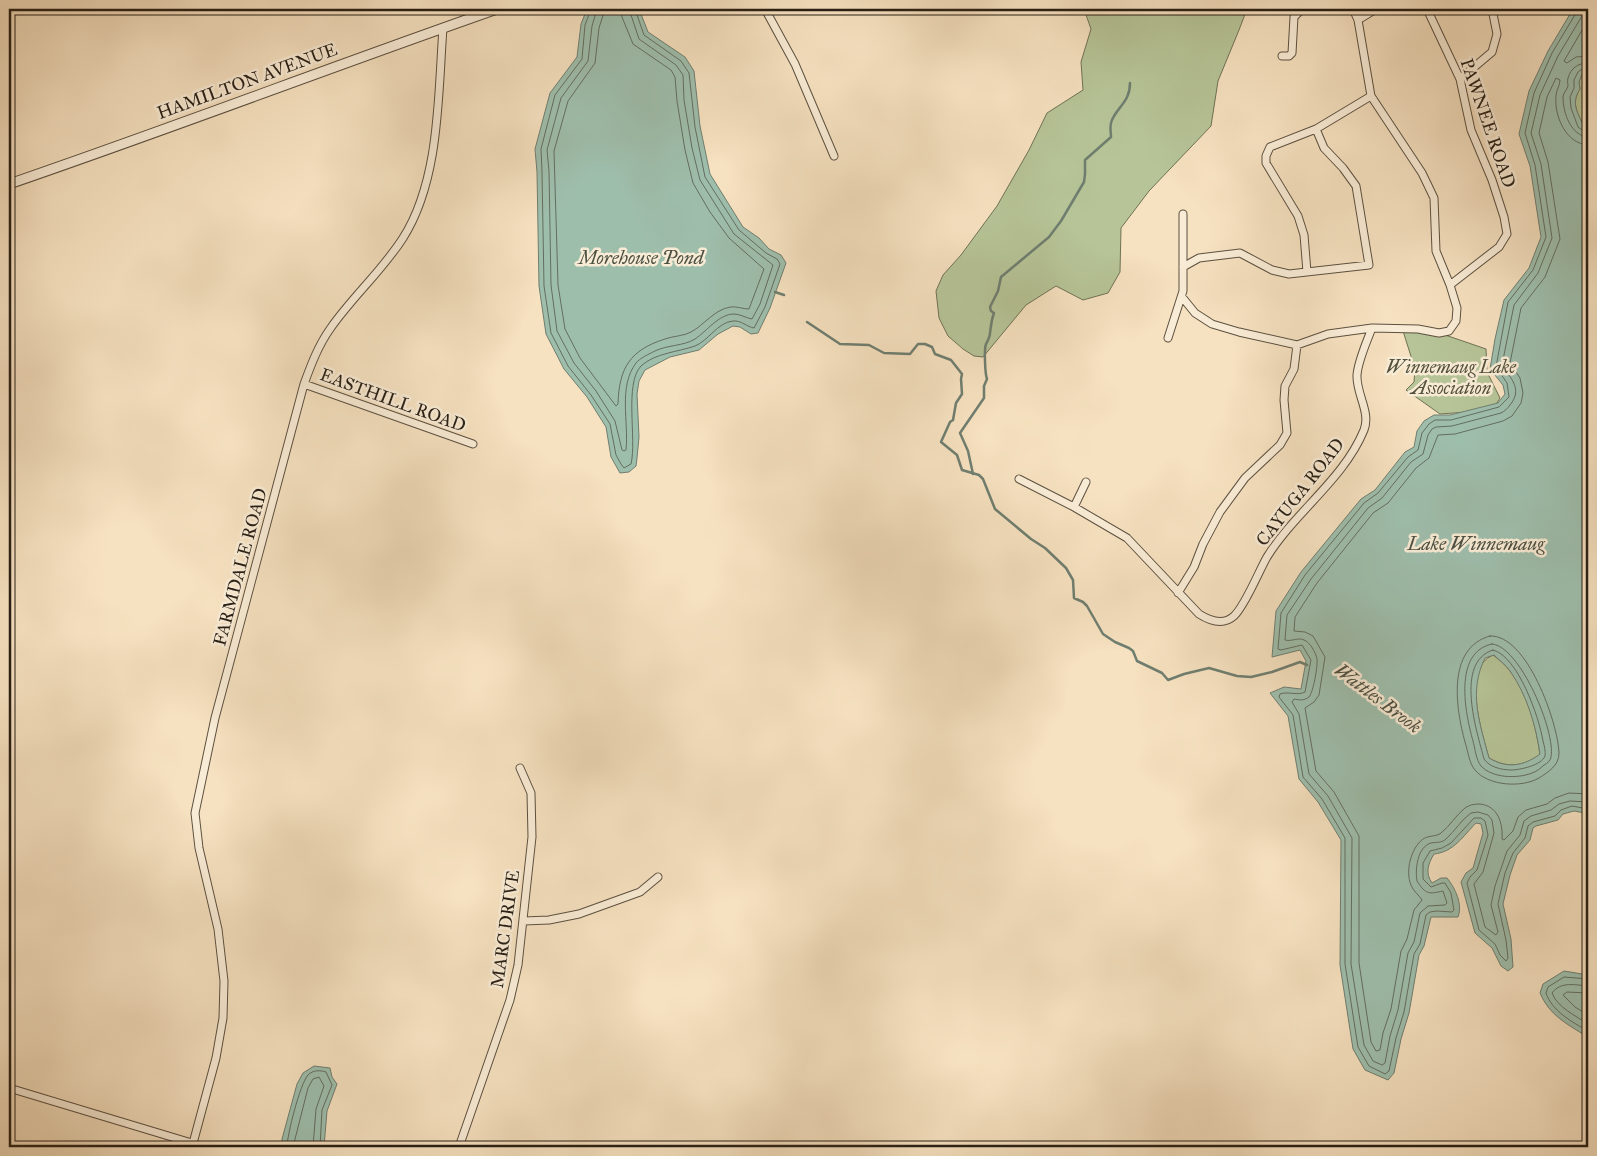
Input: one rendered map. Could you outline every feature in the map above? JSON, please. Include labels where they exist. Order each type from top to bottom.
[{"type":"street","name":"HAMILTON AVENUE","points":[[9,184],[497,9]]},
{"type":"street","points":[[765,9],[795,64],[834,156]]},
{"type":"street","points":[[1282,56],[1289,56],[1292,53],[1294,17],[1302,9]]},
{"type":"street","points":[[1182,296],[1195,313],[1212,324],[1297,345],[1328,334],[1372,328],[1418,329],[1439,333],[1449,330],[1456,322],[1457,308],[1436,251],[1434,198],[1422,173],[1371,96],[1358,20],[1353,9]]},
{"type":"street","points":[[1358,20],[1376,9]]},
{"type":"street","name":"PAWNEE ROAD","points":[[1427,9],[1460,78],[1471,130],[1492,180],[1504,217],[1507,234],[1499,247],[1450,285]]},
{"type":"street","points":[[1460,78],[1492,52],[1497,34],[1492,9]]},
{"type":"street","name":"FARMDALE ROAD","points":[[192,1146],[216,1058],[224,1018],[224,981],[218,929],[199,848],[195,813],[215,718],[304,384],[314,356],[330,329],[387,260],[404,236],[418,208],[429,176],[443,28]]},
{"type":"street","points":[[1307,272],[1304,235],[1298,216],[1266,164],[1266,156],[1270,147],[1316,129],[1371,96]]},
{"type":"street","points":[[1183,266],[1199,258],[1240,253],[1272,270],[1289,274],[1369,265],[1356,186],[1343,168],[1324,148],[1316,129]]},
{"type":"street","points":[[1168,338],[1182,296],[1183,214]]},
{"type":"street","name":"CAYUGA ROAD","points":[[1019,479],[1074,507],[1127,538],[1199,614],[1210,621],[1224,621],[1234,616],[1241,607],[1268,556],[1285,532],[1346,462],[1364,429],[1367,416],[1357,387],[1357,373],[1372,328]]},
{"type":"street","points":[[1178,593],[1194,567],[1203,544],[1220,512],[1245,478],[1280,444],[1287,433],[1284,400],[1285,386],[1294,369],[1297,345]]},
{"type":"street","name":"EASTHILL ROAD","points":[[304,384],[473,444]]},
{"type":"street","points":[[1074,507],[1086,482]]},
{"type":"street","name":"MARC DRIVE","points":[[459,1147],[510,1000],[518,966],[532,837],[531,793],[520,768]]},
{"type":"street","points":[[524,921],[549,920],[579,914],[640,892],[658,877]]},
{"type":"street","points":[[9,1088],[192,1146],[205,1147]]},
{"type":"green space","points":[[1084,9],[1247,9],[1218,81],[1211,126],[1149,191],[1121,228],[1120,272],[1108,293],[1083,300],[1056,286],[1026,305],[983,357],[974,356],[948,336],[939,318],[936,291],[943,275],[961,255],[997,206],[1029,150],[1047,113],[1083,90],[1081,62],[1091,29]]},
{"type":"green space","points":[[1582,74],[1588,75],[1588,127],[1583,125],[1575,103],[1580,89],[1579,82]]},
{"type":"green space","name":"Winnemaug Lake Association","points":[[1422,327],[1486,349],[1487,372],[1500,398],[1495,406],[1467,412],[1440,414],[1406,390],[1414,382],[1415,369],[1403,331]]},
{"type":"green space","points":[[1493,655],[1516,680],[1526,700],[1536,733],[1540,755],[1528,762],[1509,765],[1489,758],[1476,702],[1476,687],[1478,673],[1483,662]]},
{"type":"water","name":"Morehouse Pond","points":[[587,9],[639,9],[648,32],[685,57],[694,71],[700,126],[710,174],[743,227],[759,238],[769,249],[781,255],[786,263],[770,308],[758,333],[751,334],[740,327],[733,326],[718,334],[699,350],[670,357],[645,370],[639,381],[637,394],[639,437],[636,466],[629,472],[620,473],[611,457],[606,427],[587,397],[564,369],[546,334],[539,286],[535,149],[550,93],[577,57],[581,24]]},
{"type":"water","name":"Lake Winnemaug","points":[[1573,9],[1588,9],[1588,75],[1582,74],[1579,82],[1580,89],[1575,103],[1583,125],[1588,127],[1588,817],[1585,813],[1574,811],[1563,814],[1558,820],[1536,826],[1533,828],[1530,840],[1517,855],[1503,904],[1511,939],[1513,967],[1508,971],[1501,966],[1492,948],[1475,933],[1461,882],[1466,873],[1473,868],[1483,833],[1481,824],[1476,823],[1453,847],[1434,854],[1428,868],[1430,879],[1432,883],[1441,878],[1447,878],[1453,886],[1460,907],[1458,917],[1431,917],[1424,946],[1419,955],[1409,1013],[1394,1073],[1388,1080],[1365,1070],[1353,1049],[1340,965],[1341,840],[1318,802],[1299,779],[1288,716],[1270,693],[1284,687],[1301,689],[1306,661],[1300,650],[1272,657],[1276,611],[1301,572],[1361,499],[1375,490],[1405,452],[1414,447],[1417,431],[1424,421],[1434,415],[1450,415],[1498,403],[1505,394],[1503,385],[1490,369],[1495,339],[1504,300],[1529,268],[1541,237],[1530,166],[1519,134],[1529,91],[1548,51]],"holes":[[[1494,655],[1516,680],[1530,711],[1536,733],[1540,754],[1528,761],[1515,765],[1502,764],[1489,758],[1479,720],[1476,696],[1477,683],[1485,658]]]},
{"type":"water","points":[[1564,971],[1588,975],[1588,1039],[1554,1013],[1540,993],[1543,984]]},
{"type":"water","points":[[314,1066],[330,1068],[332,1077],[337,1084],[327,1111],[324,1147],[282,1147],[282,1139],[297,1084],[303,1073]]},
{"type":"waterway","points":[[973,474],[968,451],[960,433],[984,398],[984,386],[987,379],[985,347],[990,336],[994,313],[990,307],[998,291],[1001,277],[1049,237],[1061,221],[1084,182],[1085,160],[1111,137],[1111,122],[1128,95],[1130,83]]},
{"type":"waterway","name":"Wattles Brook","points":[[775,292],[784,295]]},
{"type":"waterway","name":"Wattles Brook","points":[[807,322],[840,344],[869,345],[884,353],[910,354],[918,344],[925,344],[932,347],[935,354],[951,360],[962,374],[962,394],[956,403],[953,420],[950,422],[941,442],[957,455],[962,470],[979,475],[983,479],[995,509],[1031,539],[1045,548],[1066,568],[1073,580],[1074,598],[1087,606],[1103,634],[1133,651],[1137,661],[1162,673],[1168,680],[1209,668],[1237,676],[1251,677],[1300,662],[1307,665]]}]
